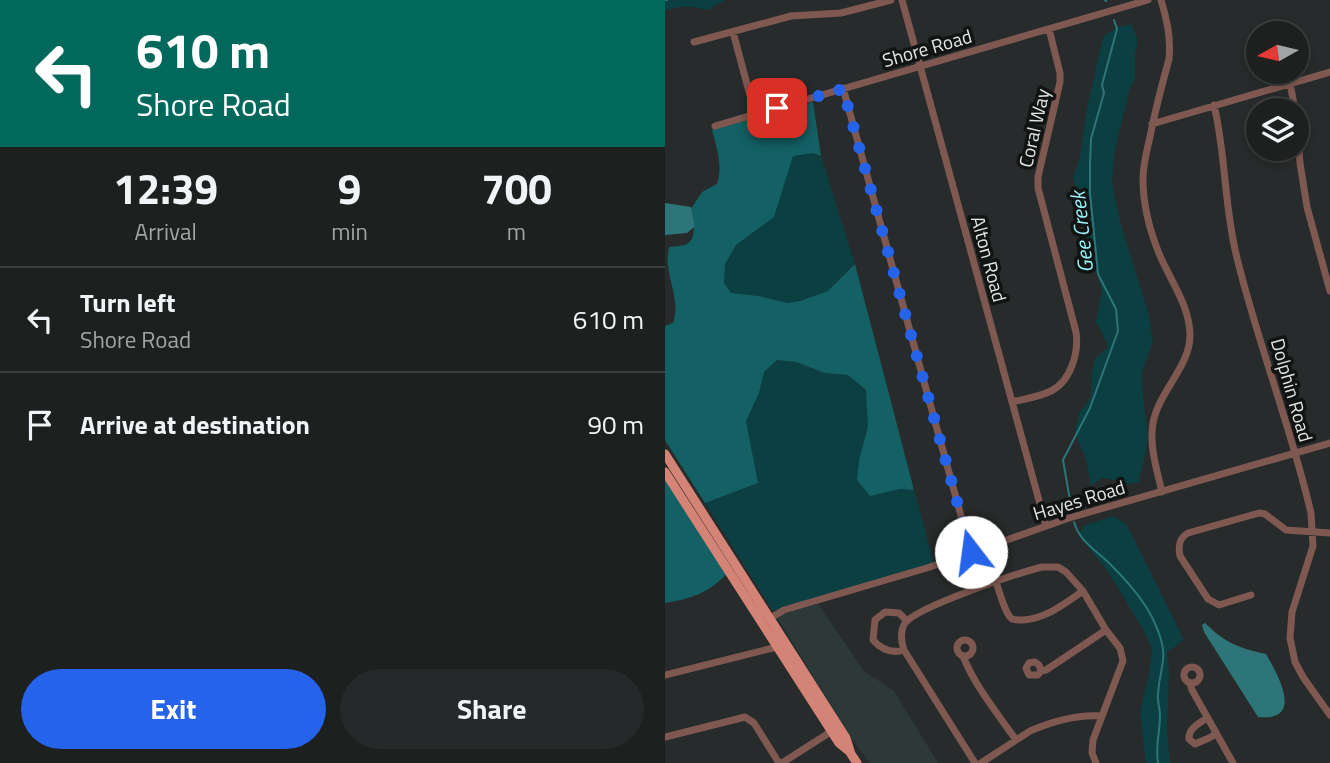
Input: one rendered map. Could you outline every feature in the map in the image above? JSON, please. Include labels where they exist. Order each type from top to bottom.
[{"type":"main road","points":[[665,454],[667,466],[766,621],[846,738],[851,754]]},
{"type":"main road","points":[[766,621],[777,647],[839,743],[857,763]]},
{"type":"street","points":[[694,42],[791,16],[841,13],[891,0]]},
{"type":"street","name":"Alton Road","points":[[902,0],[1046,526]]},
{"type":"street","name":"Shore Road","points":[[715,126],[1148,0]]},
{"type":"street","points":[[1161,0],[1168,24],[1169,59],[1143,177],[1148,218],[1159,254],[1185,310],[1190,335],[1189,347],[1153,422],[1153,445],[1163,492]]},
{"type":"street","name":"Coral Way","points":[[1012,402],[1044,394],[1060,384],[1073,362],[1078,344],[1038,188],[1038,177],[1060,82],[1049,29]]},
{"type":"street","points":[[733,32],[755,114]]},
{"type":"street","points":[[1309,78],[1330,72]]},
{"type":"street","points":[[1153,124],[1287,84]]},
{"type":"street","points":[[843,89],[971,552]]},
{"type":"street","name":"Dolphin Road","points":[[1214,105],[1221,141],[1227,211],[1237,258],[1311,513],[1311,556],[1292,612],[1290,638],[1295,662],[1330,715]]},
{"type":"street","points":[[1300,161],[1307,207],[1330,291]]},
{"type":"street","name":"Hayes Road","points":[[766,621],[784,610],[930,567],[1046,526],[1330,443]]},
{"type":"street","points":[[1251,595],[1219,605],[1208,599],[1180,556],[1178,548],[1183,536],[1259,513],[1265,514],[1286,530],[1330,533]]},
{"type":"street","points":[[1094,763],[1093,740],[1102,716],[1122,661],[1120,648],[1083,591],[1066,572],[1058,567],[1042,567],[996,582],[936,605],[907,621],[902,630],[904,650],[978,763],[1030,731],[1070,716],[1102,716]]},
{"type":"street","points":[[996,582],[1007,613],[1012,619],[1018,620],[1049,614],[1083,591]]},
{"type":"street","points":[[904,650],[895,652],[881,649],[873,640],[872,632],[875,620],[885,612],[899,613],[907,621]]},
{"type":"street","points":[[1041,671],[1107,630]]},
{"type":"street","points":[[665,675],[777,647]]},
{"type":"street","points":[[963,656],[979,686],[1016,740]]},
{"type":"street","points":[[1190,683],[1233,763]]},
{"type":"street","points":[[665,737],[745,717],[754,723],[780,763],[832,732]]},
{"type":"street","points":[[1207,718],[1191,730],[1189,739],[1195,744],[1216,734]]},
{"type":"shaded area","points":[[665,0],[725,0],[708,10],[686,7],[665,11]]},
{"type":"shaded area","points":[[1131,24],[1137,38],[1135,78],[1115,149],[1112,183],[1121,225],[1148,311],[1153,341],[1142,372],[1148,440],[1139,482],[1128,484],[1101,478],[1091,487],[1087,463],[1075,432],[1079,413],[1091,397],[1095,359],[1108,347],[1096,322],[1102,291],[1073,177],[1080,158],[1087,108],[1103,37],[1116,28]]},
{"type":"shaded area","points":[[813,102],[821,156],[813,153],[793,156],[774,217],[736,245],[725,264],[724,283],[731,293],[787,303],[828,291],[855,264],[914,490],[900,489],[870,496],[857,480],[859,460],[868,427],[866,390],[848,375],[825,373],[796,362],[777,360],[764,372],[759,393],[746,421],[758,483],[705,503],[665,440],[665,326],[673,323],[675,316],[668,263],[669,247],[685,245],[690,241],[694,227],[691,209],[702,192],[717,184],[719,164],[712,130]]},
{"type":"shaded area","points":[[813,153],[821,156],[855,264],[828,291],[800,301],[787,303],[731,293],[724,283],[725,264],[736,245],[774,217],[793,155]]},
{"type":"shaded area","points":[[665,203],[691,207],[694,227],[687,233],[665,235]]},
{"type":"shaded area","points":[[777,360],[796,362],[825,373],[849,375],[866,391],[869,427],[859,460],[857,480],[893,491],[914,490],[934,563],[773,611],[705,503],[758,483],[746,421],[759,393],[764,372]]},
{"type":"shaded area","points":[[665,478],[727,574],[699,594],[665,603]]},
{"type":"shaded area","points":[[1114,516],[1127,525],[1184,640],[1167,652],[1167,730],[1170,763],[1146,763],[1140,712],[1152,650],[1144,631],[1109,573],[1079,536],[1083,526]]},
{"type":"shaded area","points":[[818,604],[864,671],[894,691],[938,763],[870,763],[854,742],[776,616]]},
{"type":"shaded area","points":[[1205,623],[1233,644],[1266,654],[1284,695],[1281,712],[1272,717],[1258,717],[1204,632],[1202,625]]},
{"type":"waterway","name":"Gee Creek","points":[[1072,512],[1063,460],[1090,408],[1118,331],[1116,309],[1098,274],[1090,193],[1091,139],[1117,29],[1114,20]]},
{"type":"waterway","name":"Gee Creek","points":[[1074,522],[1085,541],[1137,594],[1148,609],[1160,637],[1163,661],[1158,697],[1158,763]]},
{"type":"route","points":[[777,108],[843,89],[971,552]]}]
